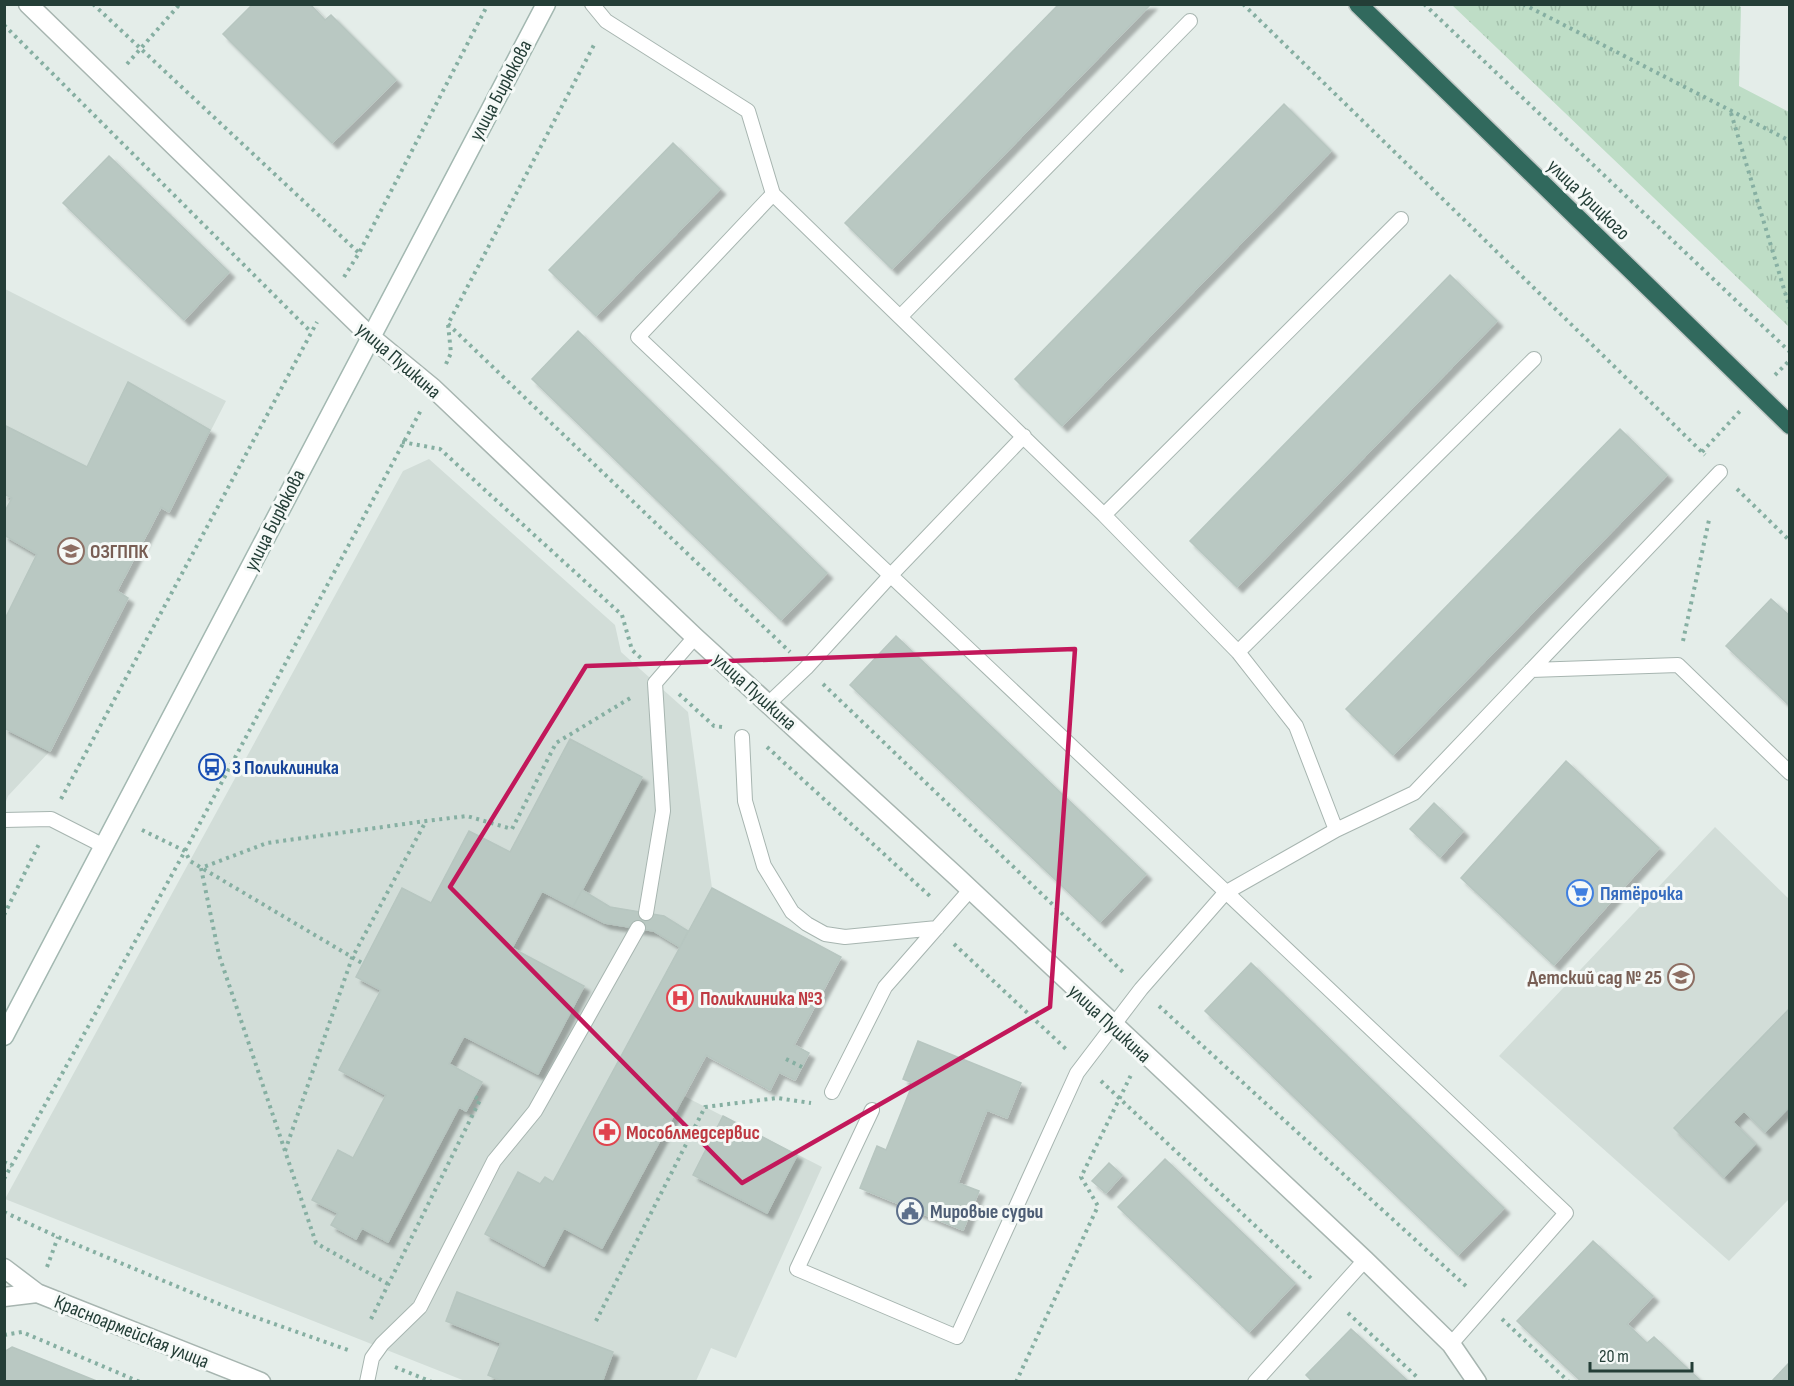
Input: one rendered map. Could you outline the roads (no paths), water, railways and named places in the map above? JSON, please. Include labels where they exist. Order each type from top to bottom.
[{"type":"highway","name":"улица Урицкого","points":[[1358,4],[1790,425]]},
{"type":"street","name":"улица Пушкина","points":[[28,4],[371,337],[433,388],[695,637],[970,890],[1365,1260],[1451,1344],[1476,1381]]},
{"type":"street","name":"улица Бирюкова","points":[[4,1036],[546,4]]},
{"type":"street","points":[[4,1268],[37,1293]]},
{"type":"street","points":[[4,1297],[37,1293]]},
{"type":"street","name":"Красноармейская улица","points":[[37,1293],[261,1382]]},
{"type":"lane","points":[[592,4],[606,21],[748,111],[773,194],[1024,436],[1238,652],[1296,726],[1336,831]]},
{"type":"lane","points":[[901,316],[1190,21]]},
{"type":"lane","points":[[773,194],[638,337],[1566,1213],[1451,1344]]},
{"type":"lane","points":[[1104,515],[1401,219]]},
{"type":"lane","points":[[1238,652],[1534,359]]},
{"type":"lane","points":[[768,704],[806,668],[1024,436]]},
{"type":"lane","points":[[872,1110],[797,1269],[957,1336],[1077,1073],[1141,989],[1225,893],[1336,831],[1414,793],[1720,472]]},
{"type":"lane","points":[[646,912],[663,811],[658,680],[695,637]]},
{"type":"lane","points":[[1531,670],[1678,665],[1790,773]]},
{"type":"lane","points":[[742,737],[745,801],[764,866],[792,912],[825,934],[845,937],[937,928]]},
{"type":"lane","points":[[4,820],[51,819],[104,846]]},
{"type":"lane","points":[[832,1092],[885,987],[970,890]]},
{"type":"lane","points":[[367,1382],[372,1358],[382,1344],[420,1308],[494,1161],[535,1112],[638,928]]},
{"type":"lane","points":[[1255,1382],[1365,1260]]},
{"type":"place","name":"ОЗГППК","points":[[71,551]]},
{"type":"place","name":"3 Поликлиника","points":[[212,767]]},
{"type":"place","name":"Пятёрочка","points":[[1580,893]]},
{"type":"place","name":"Детский сад № 25","points":[[1681,977]]},
{"type":"place","name":"Поликлиника №3","points":[[680,998]]},
{"type":"place","name":"Мособлмедсервис","points":[[607,1132]]},
{"type":"place","name":"Мировые судьи","points":[[910,1211]]}]
